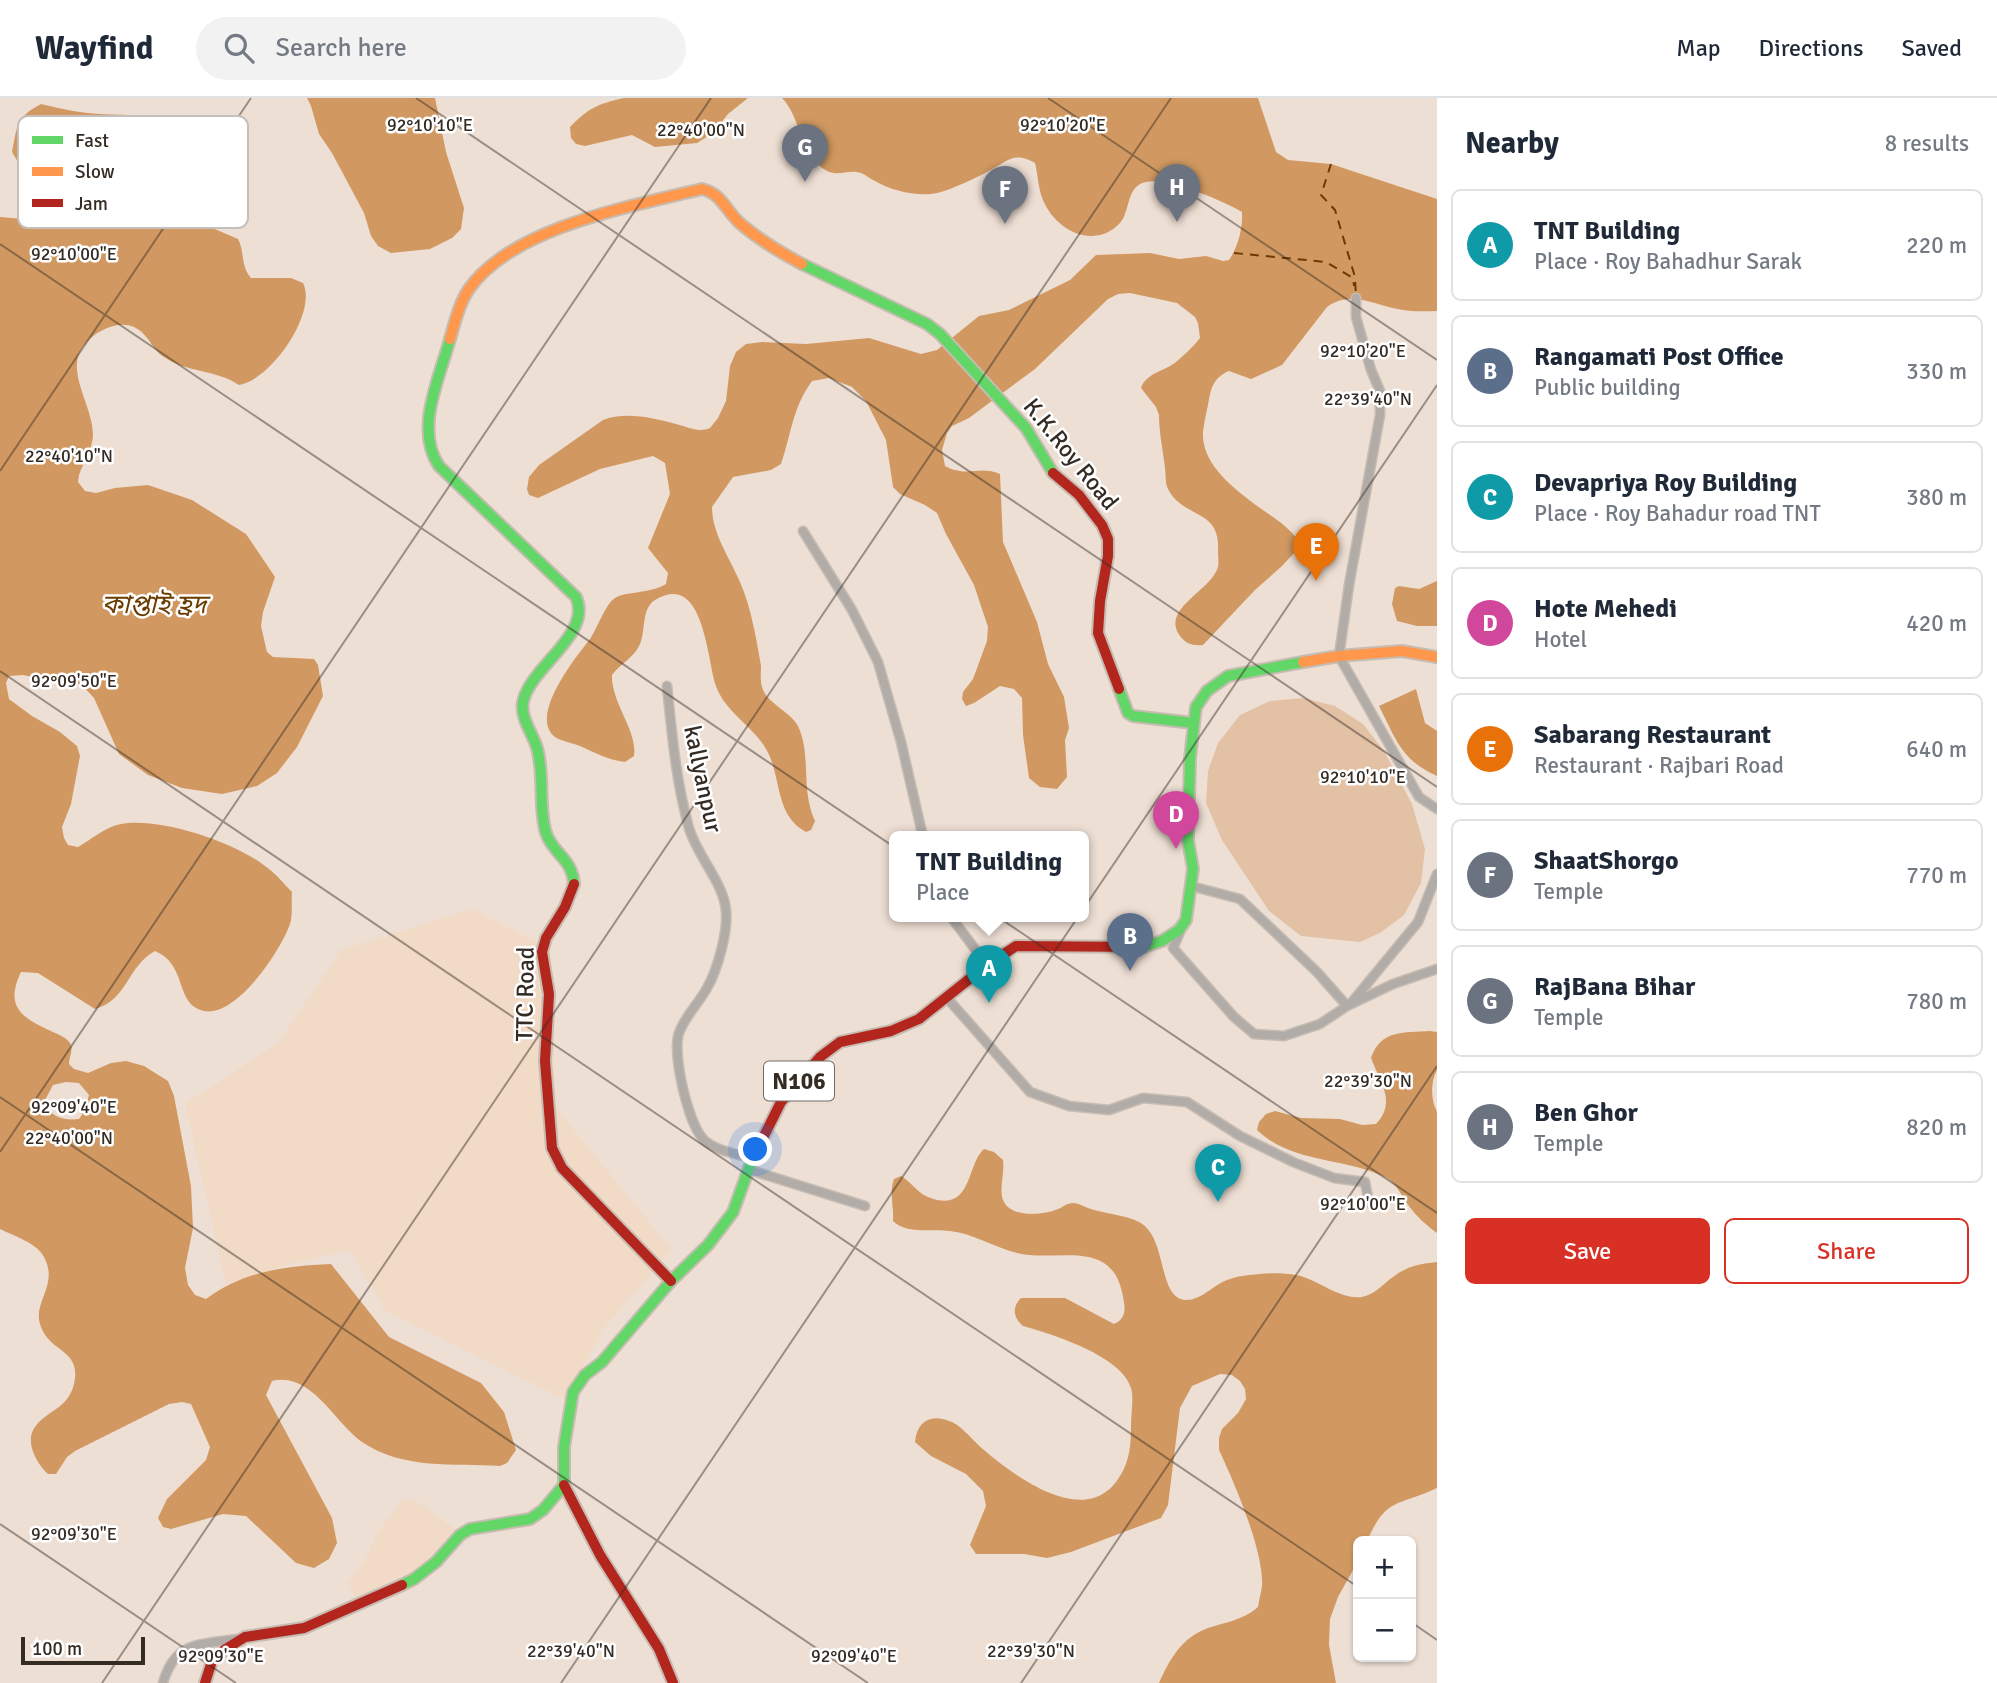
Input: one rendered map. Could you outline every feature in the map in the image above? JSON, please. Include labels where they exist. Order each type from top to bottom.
[{"type":"main road","name":"K.K.Roy Road","points":[[526,723],[522,711],[523,700],[540,671],[573,631],[580,606],[576,597],[439,466],[429,444],[437,382],[461,305],[484,271],[523,244],[569,226],[702,189],[714,192],[739,223],[763,242],[833,280],[927,324],[940,334],[1026,428],[1056,477],[1079,495],[1105,532],[1108,539],[1106,573],[1100,601],[1098,633],[1128,713],[1133,716],[1193,723]]},
{"type":"main road","points":[[1186,920],[1194,869],[1188,840],[1193,723],[1196,707],[1207,691],[1228,676],[1339,656],[1402,651],[1437,657]]},
{"type":"main road","name":"TTC Road","points":[[526,723],[537,747],[542,771],[543,815],[547,836],[573,870],[574,884],[565,907],[546,938],[542,952],[549,994],[545,1061],[552,1148],[562,1168],[671,1281]]},
{"type":"main road","name":"N106","points":[[564,1485],[564,1447],[573,1392],[585,1375],[602,1362],[671,1281],[708,1245],[733,1212],[781,1102],[820,1058],[840,1042],[891,1031],[919,1019],[948,999],[987,965],[1016,946],[1147,947],[1180,930],[1186,920]]},
{"type":"main road","points":[[205,1683],[212,1661],[245,1637],[304,1628],[414,1579],[436,1562],[460,1535],[470,1529],[530,1519],[543,1510],[564,1485],[600,1555],[659,1649],[673,1683]]},
{"type":"street","points":[[1356,298],[1356,317],[1380,391],[1380,415],[1339,656],[1419,796],[1437,809]]},
{"type":"street","points":[[803,531],[852,610],[878,662],[901,742],[922,831]]},
{"type":"street","name":"kallyanpur","points":[[667,686],[673,743],[690,831],[726,908],[726,928],[709,985],[678,1036],[681,1079],[691,1114],[703,1139],[714,1147],[866,1206]]},
{"type":"street","points":[[1349,1005],[1418,922],[1437,874]]},
{"type":"street","points":[[1191,886],[1240,899],[1349,1005]]},
{"type":"street","points":[[1186,920],[1173,948],[1234,1017],[1254,1034],[1284,1036],[1320,1024],[1349,1005],[1393,984],[1437,969]]},
{"type":"street","points":[[955,922],[987,965]]},
{"type":"street","points":[[948,999],[1030,1092],[1069,1106],[1110,1110],[1143,1098],[1188,1102],[1240,1136],[1293,1162],[1324,1174],[1365,1182],[1369,1203]]},
{"type":"street","points":[[163,1683],[169,1664],[189,1646],[245,1637]]},
{"type":"shaded area","points":[[1303,698],[1335,706],[1363,724],[1384,751],[1412,804],[1425,849],[1421,883],[1404,915],[1380,933],[1360,942],[1301,936],[1269,911],[1222,840],[1206,803],[1208,771],[1218,743],[1240,715],[1270,701]]},
{"type":"shaded area","points":[[472,909],[551,949],[556,1108],[672,1250],[605,1327],[565,1399],[385,1311],[350,1250],[226,1284],[185,1104],[278,1043],[341,950]]},
{"type":"shaded area","points":[[415,1500],[455,1529],[427,1560],[411,1573],[357,1602],[348,1582],[364,1562],[377,1533],[400,1503]]},
{"type":"water","points":[[307,98],[435,98],[446,152],[464,208],[461,229],[452,238],[430,249],[391,253],[378,246],[371,236],[364,213],[319,134]]},
{"type":"water","points":[[624,98],[748,98],[728,114],[713,133],[697,143],[655,147],[632,135],[585,146],[576,144],[571,138],[570,127],[588,111]]},
{"type":"water","points":[[782,98],[1258,98],[1276,152],[1288,160],[1331,164],[1437,199],[1437,311],[1407,311],[1364,300],[1345,299],[1327,307],[1282,365],[1251,379],[1229,371],[1214,384],[1203,432],[1208,455],[1231,485],[1285,526],[1297,539],[1294,553],[1203,645],[1190,644],[1182,639],[1176,626],[1177,617],[1189,600],[1214,576],[1218,565],[1217,537],[1214,527],[1207,520],[1175,499],[1168,489],[1159,415],[1141,388],[1147,379],[1176,362],[1200,338],[1195,317],[1177,303],[1130,293],[1118,294],[1108,299],[1035,369],[969,418],[952,426],[947,433],[942,450],[945,466],[960,471],[1000,474],[1003,542],[1037,622],[1048,664],[1064,697],[1069,728],[1065,740],[1067,777],[1057,789],[1040,787],[1029,778],[1023,735],[1022,698],[1014,689],[1000,686],[966,706],[962,699],[963,692],[973,679],[987,641],[988,627],[974,585],[937,513],[900,494],[893,487],[886,440],[866,401],[852,387],[829,378],[812,381],[805,391],[796,411],[781,464],[771,470],[733,477],[712,507],[716,529],[740,581],[749,609],[761,666],[762,687],[769,698],[798,726],[802,737],[808,796],[815,821],[811,830],[806,832],[788,816],[766,749],[720,695],[700,622],[693,607],[684,597],[671,594],[651,604],[638,649],[612,675],[616,696],[632,737],[634,756],[625,762],[608,758],[555,737],[548,727],[547,715],[557,687],[612,601],[620,596],[666,584],[668,573],[648,548],[670,494],[665,463],[653,456],[600,469],[538,498],[529,495],[529,477],[539,465],[603,420],[639,416],[693,429],[710,428],[726,401],[730,366],[736,352],[746,344],[806,344],[869,338],[921,354],[937,350],[979,316],[1009,310],[1070,280],[1096,255],[1150,253],[1179,259],[1206,256],[1223,261],[1229,260],[1237,243],[1242,212],[1209,196],[1167,183],[1155,181],[1139,185],[1131,194],[1119,224],[1109,232],[1087,236],[1065,228],[1056,220],[1043,200],[1035,163],[1027,159],[1010,159],[962,184],[930,194],[897,190],[861,173],[832,173],[821,167],[808,151],[793,115]]},
{"type":"water","name":"কাপ্তাই হ্রদ","points":[[41,104],[86,113],[149,116],[24,116]]},
{"type":"water","name":"কাপ্তাই হ্রদ","points":[[18,126],[18,162],[12,152]]},
{"type":"water","name":"কাপ্তাই হ্রদ","points":[[0,217],[18,218],[18,228],[212,228],[238,239],[245,268],[251,278],[291,278],[303,283],[306,296],[298,327],[277,359],[251,381],[239,385],[220,376],[173,362],[160,354],[139,330],[126,325],[111,327],[94,335],[79,353],[77,364],[93,435],[78,482],[85,491],[96,493],[148,485],[192,500],[246,534],[275,577],[261,626],[267,652],[273,657],[314,659],[318,665],[323,696],[297,747],[277,773],[257,786],[222,794],[182,788],[148,775],[119,754],[94,698],[82,685],[69,680],[52,681],[23,675],[9,676],[6,683],[9,699],[77,746],[80,756],[71,804],[62,827],[68,845],[78,847],[104,830],[121,824],[157,824],[177,828],[219,841],[255,859],[272,871],[292,892],[290,924],[277,951],[253,983],[225,1007],[211,1011],[198,1009],[191,1004],[172,964],[155,951],[138,965],[114,998],[95,1009],[38,973],[21,972],[16,984],[15,1002],[18,1009],[31,1021],[68,1041],[72,1048],[69,1064],[74,1069],[88,1073],[111,1063],[126,1061],[144,1066],[168,1081],[174,1096],[191,1186],[193,1228],[185,1268],[188,1285],[195,1295],[206,1299],[250,1276],[297,1266],[331,1264],[389,1337],[481,1383],[504,1412],[516,1450],[507,1463],[500,1466],[411,1461],[378,1451],[362,1442],[321,1401],[299,1384],[286,1380],[272,1381],[266,1395],[332,1518],[337,1543],[329,1559],[314,1568],[296,1563],[246,1516],[223,1514],[171,1529],[163,1527],[158,1518],[167,1499],[206,1460],[210,1447],[191,1404],[169,1404],[75,1451],[67,1457],[56,1474],[48,1474],[44,1470],[31,1446],[35,1427],[67,1399],[74,1384],[75,1372],[69,1357],[50,1341],[40,1324],[40,1308],[49,1276],[44,1257],[31,1244],[0,1229]],"holes":[[[66,1082],[79,1083],[89,1095],[79,1119],[68,1119],[54,1114],[44,1102],[53,1085]]]},
{"type":"water","points":[[1437,581],[1437,626],[1417,626],[1397,621],[1392,604],[1395,588],[1399,586],[1419,589]]},
{"type":"water","points":[[1416,689],[1425,723],[1437,731],[1437,776],[1407,756],[1379,706]]},
{"type":"water","points":[[1437,1032],[1437,1070],[1432,1091],[1437,1112],[1437,1233],[1418,1217],[1389,1179],[1353,1166],[1286,1149],[1257,1130],[1259,1122],[1266,1114],[1275,1111],[1301,1118],[1340,1119],[1362,1125],[1376,1124],[1382,1116],[1386,1100],[1371,1058],[1375,1049],[1394,1034]]},
{"type":"water","points":[[984,1149],[994,1152],[1003,1160],[1002,1198],[1014,1211],[1045,1213],[1075,1203],[1139,1222],[1154,1240],[1170,1289],[1185,1300],[1196,1298],[1231,1279],[1273,1273],[1304,1277],[1345,1295],[1362,1297],[1374,1292],[1403,1270],[1437,1262],[1437,1488],[1387,1509],[1370,1536],[1353,1536],[1353,1570],[1338,1597],[1330,1619],[1329,1645],[1336,1683],[1159,1683],[1172,1658],[1190,1637],[1240,1618],[1258,1607],[1262,1586],[1258,1554],[1247,1517],[1219,1450],[1222,1429],[1238,1413],[1246,1399],[1245,1389],[1232,1375],[1220,1374],[1192,1386],[1180,1408],[1168,1505],[1161,1518],[1071,1552],[1047,1558],[1024,1554],[976,1554],[970,1545],[986,1506],[983,1491],[966,1474],[931,1456],[915,1442],[922,1424],[938,1418],[952,1422],[998,1462],[1034,1485],[1072,1499],[1090,1499],[1106,1492],[1123,1470],[1130,1445],[1132,1401],[1131,1388],[1125,1376],[1101,1356],[1023,1326],[1017,1320],[1015,1312],[1021,1298],[1065,1298],[1114,1324],[1122,1318],[1124,1302],[1116,1275],[1106,1264],[1093,1258],[1078,1256],[1017,1253],[959,1233],[913,1230],[893,1221],[894,1179],[901,1176],[928,1197],[943,1201],[953,1199],[961,1194],[978,1156]]},
{"type":"ferry route","points":[[1331,164],[1321,195],[1335,210],[1355,277],[1356,297]]},
{"type":"ferry route","points":[[1234,253],[1326,262],[1353,278],[1354,286]]},
{"type":"traffic: fast","points":[[802,264],[927,324],[940,334],[1026,428],[1053,473]]},
{"type":"traffic: fast","points":[[450,339],[431,403],[429,420],[432,451],[439,466],[576,597],[579,611],[576,624],[528,689],[523,702],[525,720],[535,743],[541,769],[542,812],[546,833],[570,868],[574,884]]},
{"type":"traffic: fast","points":[[1143,947],[1162,941],[1179,930],[1186,920],[1193,869],[1188,840],[1190,758],[1196,707],[1207,691],[1228,676],[1303,662]]},
{"type":"traffic: fast","points":[[1119,689],[1128,713],[1133,716],[1193,723]]},
{"type":"traffic: fast","points":[[402,1585],[436,1562],[460,1535],[470,1529],[530,1519],[543,1510],[564,1485],[564,1447],[573,1392],[585,1375],[602,1362],[671,1281],[708,1245],[733,1212],[752,1160]]},
{"type":"traffic: slow","points":[[450,339],[469,289],[489,268],[514,250],[576,222],[702,189],[720,199],[749,231],[802,264]]},
{"type":"traffic: slow","points":[[1303,662],[1402,651],[1437,657]]},
{"type":"traffic: jam","points":[[1053,473],[1079,495],[1102,525],[1108,539],[1098,633],[1119,689]]},
{"type":"traffic: jam","points":[[574,884],[565,907],[546,938],[542,952],[549,994],[545,1061],[552,1148],[562,1168],[671,1281]]},
{"type":"traffic: jam","points":[[752,1160],[781,1102],[820,1057],[840,1042],[891,1031],[919,1019],[987,965],[1016,946],[1143,947]]},
{"type":"traffic: jam","points":[[564,1485],[600,1555],[659,1649],[673,1683]]},
{"type":"traffic: jam","points":[[205,1683],[212,1661],[245,1637],[304,1628],[402,1585]]},
{"type":"place","name":"RajBana Bihar","points":[[805,182]]},
{"type":"place","name":"Ben Ghor","points":[[1177,222]]},
{"type":"place","name":"ShaatShorgo","points":[[1005,224]]},
{"type":"place","name":"Sabarang Restaurant","points":[[1316,581]]},
{"type":"place","name":"Hote Mehedi","points":[[1176,849]]},
{"type":"place","name":"Rangamati Post Office","points":[[1130,971]]},
{"type":"place","name":"TNT Building","points":[[989,1003]]},
{"type":"place","name":"Devapriya Roy Building","points":[[1218,1202]]}]
